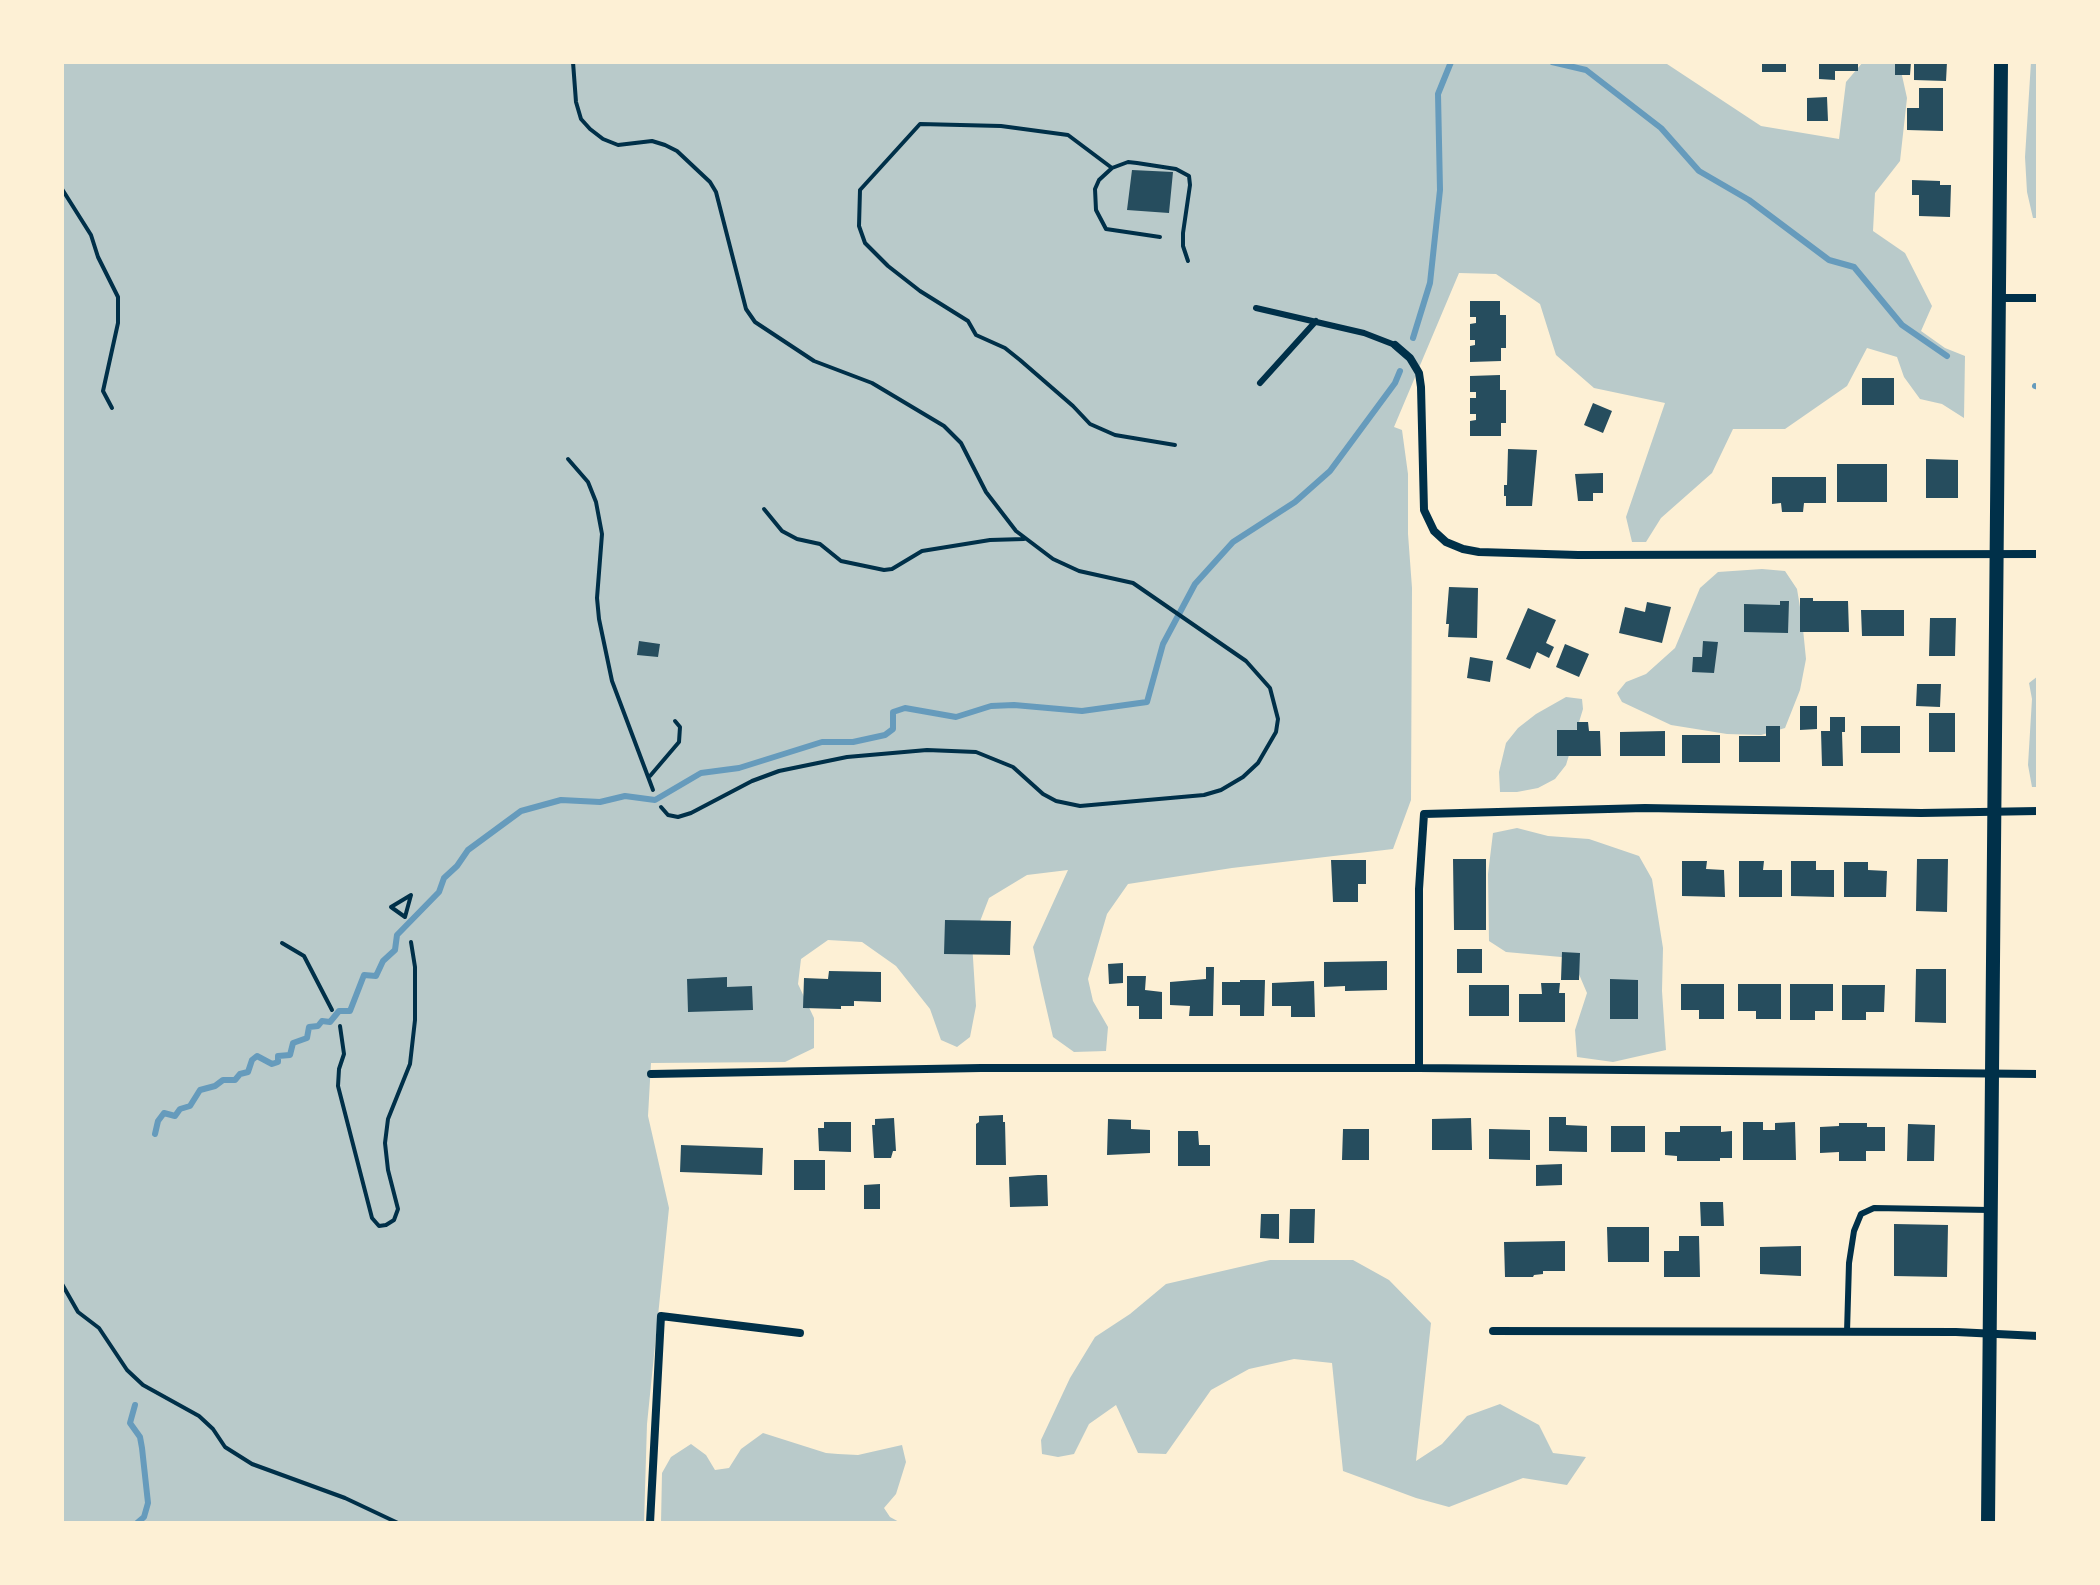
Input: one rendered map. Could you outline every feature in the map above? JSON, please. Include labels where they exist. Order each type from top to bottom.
[{"type":"street","points":[[1988,1523],[2001,62]]},
{"type":"street","points":[[2000,298],[2038,298]]},
{"type":"street","points":[[1395,345],[1410,358],[1419,373],[1424,510],[1434,531],[1446,542],[1479,552],[1578,555],[2038,554]]},
{"type":"street","points":[[1419,1068],[1419,889],[1424,814],[1645,808],[1921,813],[2038,811]]},
{"type":"street","points":[[651,1074],[981,1068],[1419,1068],[2038,1074]]},
{"type":"street","points":[[650,1523],[661,1316],[800,1333]]},
{"type":"street","points":[[1493,1331],[2038,1336]]},
{"type":"lane","points":[[1256,308],[1364,333],[1395,345]]},
{"type":"lane","points":[[1260,383],[1316,321]]},
{"type":"lane","points":[[1847,1332],[1849,1263],[1854,1231],[1861,1214],[1874,1208],[1990,1210]]},
{"type":"path","points":[[573,62],[576,102],[581,119],[590,129],[618,145],[652,141],[665,145],[677,151],[710,182],[716,192],[746,309],[755,322],[814,361],[863,379],[944,426],[961,443],[1000,512],[1026,539],[1053,559],[1079,571],[1133,583],[1246,661],[1270,688],[1278,719],[1269,745],[1258,763],[1243,777],[1221,790],[1193,796],[1080,806],[1056,801],[1043,794],[1013,767],[976,752],[927,750],[847,757],[779,771],[678,817],[668,815],[661,807]]},
{"type":"path","points":[[1112,168],[1068,135],[1001,126],[920,124],[860,190],[859,226],[865,243],[888,266],[920,291],[968,321],[976,335],[1005,348],[1090,424],[1115,435],[1175,445]]},
{"type":"path","points":[[1160,237],[1106,229],[1096,210],[1095,189],[1099,180],[1112,168],[1128,162],[1176,169],[1189,176],[1183,233],[1188,261]]},
{"type":"path","points":[[62,189],[91,235],[118,297],[118,323],[103,391],[112,408]]},
{"type":"path","points":[[568,459],[588,482],[596,502],[602,534],[597,598],[599,619],[612,681],[653,790]]},
{"type":"path","points":[[764,509],[782,531],[797,539],[820,544],[841,561],[884,570],[892,569],[922,551],[990,540],[1026,539]]},
{"type":"path","points":[[650,776],[679,742],[680,727],[675,721]]},
{"type":"path","points":[[411,895],[408,906],[405,917],[391,907],[411,895]]},
{"type":"path","points":[[340,1026],[344,1054],[338,1086],[372,1218],[379,1226],[386,1225],[394,1220],[398,1209],[387,1156],[388,1119],[410,1064],[415,1020],[415,967],[411,942]]},
{"type":"path","points":[[282,943],[304,956],[332,1010]]},
{"type":"path","points":[[62,1284],[78,1312],[99,1328],[127,1370],[156,1394],[199,1416],[225,1447],[252,1464],[345,1498],[398,1523]]},
{"type":"shaded area","points":[[62,62],[1664,62],[1761,126],[1839,139],[1846,82],[1863,62],[1899,62],[1907,98],[1900,161],[1875,193],[1873,231],[1905,253],[1932,306],[1921,331],[1945,348],[1965,356],[1964,418],[1942,404],[1920,399],[1904,377],[1897,357],[1867,348],[1847,386],[1785,429],[1733,429],[1712,473],[1661,518],[1646,542],[1632,542],[1626,517],[1665,403],[1594,388],[1556,355],[1540,304],[1496,274],[1459,273],[1394,427],[1402,430],[1408,474],[1412,588],[1411,800],[1393,849],[1128,884],[1107,914],[1088,979],[1093,1001],[1108,1027],[1106,1051],[1074,1052],[1053,1037],[1033,947],[1068,870],[1027,875],[989,898],[972,942],[976,1006],[970,1037],[957,1047],[941,1040],[930,1009],[896,966],[862,942],[828,940],[801,959],[798,984],[814,1018],[814,1048],[785,1062],[651,1063],[648,1116],[669,1208],[647,1424],[644,1523],[62,1523]]},
{"type":"shaded area","points":[[2031,62],[2038,62],[2038,218],[2033,218],[2027,192],[2025,157]]},
{"type":"shaded area","points":[[1785,571],[1797,589],[1802,619],[1806,659],[1800,690],[1785,728],[1761,735],[1727,734],[1671,725],[1622,702],[1617,693],[1626,682],[1646,674],[1675,648],[1700,588],[1718,572]]},
{"type":"shaded area","points":[[2038,676],[2038,787],[2032,787],[2028,765],[2032,699],[2029,683]]},
{"type":"shaded area","points":[[1566,697],[1582,699],[1583,709],[1566,765],[1555,779],[1538,788],[1500,792],[1499,772],[1506,743],[1518,728],[1536,714]]},
{"type":"shaded area","points":[[1517,828],[1548,836],[1589,839],[1639,856],[1652,879],[1663,948],[1666,1050],[1613,1062],[1577,1057],[1575,1030],[1587,993],[1572,958],[1506,952],[1489,941],[1488,874],[1493,833]]},
{"type":"shaded area","points":[[1270,1260],[1353,1260],[1389,1280],[1431,1323],[1416,1461],[1442,1444],[1467,1416],[1500,1404],[1539,1425],[1553,1453],[1586,1457],[1567,1485],[1523,1478],[1449,1507],[1343,1471],[1332,1363],[1294,1359],[1249,1369],[1211,1390],[1166,1454],[1138,1453],[1116,1405],[1089,1424],[1074,1454],[1058,1457],[1042,1454],[1041,1440],[1070,1378],[1095,1337],[1130,1314],[1166,1284]]},
{"type":"shaded area","points":[[763,1433],[826,1453],[858,1455],[902,1445],[906,1462],[896,1494],[884,1508],[890,1517],[901,1523],[661,1523],[662,1473],[671,1457],[691,1444],[706,1455],[715,1470],[729,1468],[741,1449]]},
{"type":"building","points":[[1762,62],[1786,62],[1786,72],[1762,72]]},
{"type":"building","points":[[1819,62],[1858,62],[1858,71],[1835,71],[1835,80],[1819,79]]},
{"type":"building","points":[[1895,62],[1911,62],[1910,75],[1895,75]]},
{"type":"building","points":[[1947,62],[1946,81],[1914,80],[1914,63]]},
{"type":"building","points":[[1919,88],[1943,88],[1943,131],[1907,130],[1907,108],[1919,108]]},
{"type":"building","points":[[1827,97],[1828,121],[1807,121],[1807,98]]},
{"type":"building","points":[[1132,170],[1173,172],[1169,213],[1127,210]]},
{"type":"building","points":[[1912,180],[1940,181],[1940,185],[1951,185],[1950,217],[1919,216],[1919,195],[1912,195]]},
{"type":"building","points":[[1470,301],[1500,301],[1500,315],[1506,315],[1506,348],[1501,348],[1501,361],[1470,362],[1470,346],[1475,345],[1475,340],[1470,340],[1470,324],[1476,323],[1476,317],[1470,317]]},
{"type":"building","points":[[1500,375],[1500,390],[1506,390],[1506,423],[1501,423],[1501,436],[1470,436],[1470,421],[1476,420],[1476,414],[1470,414],[1470,398],[1476,398],[1476,392],[1470,392],[1470,376]]},
{"type":"building","points":[[1862,378],[1894,378],[1894,405],[1862,405]]},
{"type":"building","points":[[1593,403],[1612,411],[1603,433],[1584,425]]},
{"type":"building","points":[[1508,449],[1537,450],[1532,506],[1506,506],[1504,485],[1507,485]]},
{"type":"building","points":[[1926,459],[1958,460],[1958,498],[1926,498]]},
{"type":"building","points":[[1837,464],[1887,464],[1887,502],[1837,502]]},
{"type":"building","points":[[1603,473],[1603,493],[1593,493],[1593,501],[1578,501],[1575,474]]},
{"type":"building","points":[[1772,477],[1826,477],[1826,503],[1804,503],[1803,512],[1782,512],[1781,503],[1772,504]]},
{"type":"building","points":[[1449,587],[1478,588],[1477,638],[1448,637]]},
{"type":"building","points":[[1800,598],[1848,601],[1849,632],[1800,632]]},
{"type":"building","points":[[1780,601],[1789,601],[1788,633],[1744,632],[1744,604],[1780,605]]},
{"type":"building","points":[[1647,602],[1671,607],[1662,643],[1619,633],[1625,607],[1645,612]]},
{"type":"building","points":[[1528,608],[1556,620],[1546,643],[1554,647],[1549,658],[1537,652],[1530,669],[1506,659]]},
{"type":"building","points":[[1861,610],[1904,610],[1904,636],[1862,636]]},
{"type":"building","points":[[1930,618],[1956,618],[1955,656],[1929,656]]},
{"type":"building","points":[[639,641],[660,644],[658,657],[637,655]]},
{"type":"building","points":[[1703,641],[1718,642],[1714,673],[1692,672],[1693,657],[1702,657]]},
{"type":"building","points":[[1565,644],[1589,654],[1579,677],[1556,667]]},
{"type":"building","points":[[1470,657],[1493,661],[1490,682],[1467,678]]},
{"type":"building","points":[[1917,684],[1941,684],[1940,707],[1916,706]]},
{"type":"building","points":[[1800,706],[1817,706],[1817,729],[1800,730]]},
{"type":"building","points":[[1929,713],[1955,713],[1955,752],[1929,752]]},
{"type":"building","points":[[1830,717],[1845,717],[1843,766],[1822,766],[1821,731],[1830,731]]},
{"type":"building","points":[[1577,722],[1588,722],[1589,731],[1600,731],[1601,756],[1557,756],[1557,730],[1577,730]]},
{"type":"building","points":[[1766,726],[1780,726],[1780,762],[1739,762],[1739,736],[1766,736]]},
{"type":"building","points":[[1861,726],[1900,726],[1900,753],[1861,753]]},
{"type":"building","points":[[1665,731],[1665,756],[1620,756],[1620,732]]},
{"type":"building","points":[[1682,735],[1720,735],[1720,763],[1682,763]]},
{"type":"building","points":[[1453,859],[1486,859],[1486,930],[1454,930]]},
{"type":"building","points":[[1917,859],[1948,859],[1947,912],[1916,911]]},
{"type":"building","points":[[1331,860],[1366,860],[1366,884],[1358,884],[1358,902],[1333,902]]},
{"type":"building","points":[[1682,861],[1707,861],[1706,869],[1724,870],[1725,897],[1682,896]]},
{"type":"building","points":[[1739,861],[1764,861],[1763,870],[1782,870],[1782,897],[1739,897]]},
{"type":"building","points":[[1791,861],[1816,861],[1816,870],[1834,870],[1834,897],[1791,896]]},
{"type":"building","points":[[1844,862],[1868,862],[1868,870],[1887,871],[1886,897],[1844,897]]},
{"type":"building","points":[[945,920],[1011,921],[1010,955],[944,954]]},
{"type":"building","points":[[1457,949],[1482,949],[1482,973],[1457,973]]},
{"type":"building","points":[[1562,952],[1580,953],[1579,980],[1561,980]]},
{"type":"building","points":[[1387,961],[1387,990],[1345,991],[1345,986],[1324,987],[1324,962]]},
{"type":"building","points":[[1123,963],[1123,983],[1109,984],[1108,964]]},
{"type":"building","points":[[1206,967],[1214,967],[1213,1016],[1189,1016],[1190,1006],[1170,1005],[1170,982],[1206,979]]},
{"type":"building","points":[[1916,969],[1946,969],[1946,1023],[1915,1022]]},
{"type":"building","points":[[829,971],[881,972],[881,1002],[854,1001],[854,1006],[841,1006],[841,1009],[803,1008],[804,978],[828,979]]},
{"type":"building","points":[[1127,976],[1146,976],[1145,990],[1162,992],[1162,1019],[1139,1019],[1139,1006],[1127,1006]]},
{"type":"building","points":[[727,977],[727,987],[752,986],[753,1010],[688,1012],[687,979]]},
{"type":"building","points":[[1610,979],[1638,980],[1638,1019],[1610,1019]]},
{"type":"building","points":[[1265,980],[1264,1016],[1240,1016],[1240,1005],[1222,1005],[1222,982]]},
{"type":"building","points":[[1314,981],[1315,1017],[1291,1017],[1291,1006],[1272,1006],[1272,983]]},
{"type":"building","points":[[1541,983],[1560,983],[1559,993],[1565,993],[1565,1022],[1519,1022],[1519,994],[1542,994]]},
{"type":"building","points":[[1681,984],[1724,984],[1724,1019],[1699,1019],[1699,1010],[1681,1010]]},
{"type":"building","points":[[1738,984],[1781,984],[1781,1019],[1756,1019],[1756,1011],[1738,1011]]},
{"type":"building","points":[[1790,984],[1833,984],[1833,1011],[1815,1011],[1815,1020],[1790,1020]]},
{"type":"building","points":[[1469,985],[1509,985],[1509,1016],[1469,1016]]},
{"type":"building","points":[[1842,985],[1885,985],[1884,1012],[1866,1012],[1866,1020],[1842,1020]]},
{"type":"building","points":[[1003,1115],[1006,1165],[976,1165],[976,1124],[979,1116]]},
{"type":"building","points":[[1549,1117],[1566,1117],[1566,1125],[1587,1126],[1587,1152],[1549,1151]]},
{"type":"building","points":[[894,1118],[896,1151],[893,1151],[891,1158],[874,1158],[872,1125],[875,1125],[875,1119]]},
{"type":"building","points":[[1471,1118],[1472,1150],[1432,1150],[1432,1119]]},
{"type":"building","points":[[1108,1119],[1131,1120],[1131,1129],[1150,1130],[1150,1153],[1107,1155]]},
{"type":"building","points":[[824,1122],[851,1122],[851,1152],[819,1151],[818,1128],[824,1128]]},
{"type":"building","points":[[1743,1122],[1763,1122],[1763,1130],[1775,1130],[1775,1123],[1795,1122],[1796,1160],[1743,1160]]},
{"type":"building","points":[[1839,1123],[1867,1123],[1867,1127],[1885,1127],[1885,1151],[1866,1151],[1866,1161],[1839,1161],[1839,1152],[1820,1153],[1820,1127],[1839,1126]]},
{"type":"building","points":[[1908,1124],[1935,1125],[1934,1161],[1907,1161]]},
{"type":"building","points":[[1611,1126],[1645,1126],[1645,1152],[1611,1152]]},
{"type":"building","points":[[1680,1126],[1721,1126],[1721,1132],[1732,1131],[1732,1158],[1677,1161],[1677,1156],[1665,1155],[1665,1132],[1680,1132]]},
{"type":"building","points":[[1343,1129],[1369,1129],[1369,1160],[1342,1160]]},
{"type":"building","points":[[1489,1129],[1530,1130],[1530,1160],[1489,1159]]},
{"type":"building","points":[[1178,1131],[1198,1131],[1199,1145],[1210,1145],[1210,1166],[1178,1166]]},
{"type":"building","points":[[681,1145],[763,1148],[762,1175],[680,1172]]},
{"type":"building","points":[[794,1160],[825,1160],[825,1190],[794,1190]]},
{"type":"building","points":[[1562,1164],[1562,1185],[1536,1186],[1536,1165]]},
{"type":"building","points":[[1047,1175],[1048,1206],[1010,1207],[1009,1177]]},
{"type":"building","points":[[880,1184],[880,1209],[864,1209],[864,1185]]},
{"type":"building","points":[[1700,1202],[1723,1202],[1724,1226],[1701,1226]]},
{"type":"building","points":[[1290,1209],[1315,1209],[1314,1243],[1289,1243]]},
{"type":"building","points":[[1261,1214],[1279,1214],[1279,1239],[1260,1238]]},
{"type":"building","points":[[1894,1224],[1948,1225],[1947,1277],[1894,1276]]},
{"type":"building","points":[[1607,1227],[1649,1227],[1649,1262],[1608,1262]]},
{"type":"building","points":[[1679,1236],[1699,1236],[1700,1277],[1664,1277],[1664,1251],[1679,1251]]},
{"type":"building","points":[[1565,1241],[1565,1271],[1543,1271],[1543,1274],[1533,1277],[1505,1277],[1504,1242]]},
{"type":"building","points":[[1801,1246],[1801,1276],[1760,1274],[1760,1247]]},
{"type":"waterway","points":[[1413,338],[1430,283],[1440,190],[1438,94],[1451,62]]},
{"type":"waterway","points":[[1552,62],[1586,70],[1661,128],[1699,171],[1749,200],[1829,260],[1854,267],[1902,325],[1947,356]]},
{"type":"waterway","points":[[155,1134],[164,1113],[175,1116],[180,1109],[190,1106],[200,1090],[223,1080],[235,1080],[240,1074],[248,1072],[257,1056],[272,1064],[278,1062],[278,1056],[290,1055],[293,1043],[307,1038],[309,1027],[318,1026],[322,1021],[330,1022],[339,1011],[350,1011],[364,975],[376,976],[383,961],[395,950],[397,935],[439,892],[444,878],[468,850],[521,811],[561,800],[600,802],[625,796],[655,800],[701,773],[739,768],[822,742],[853,742],[885,735],[893,729],[893,712],[905,708],[956,717],[991,706],[1082,711],[1147,702],[1163,644],[1195,584],[1233,542],[1295,502],[1330,471],[1395,383],[1400,371]]},
{"type":"waterway","points":[[135,1405],[130,1423],[140,1437],[148,1503],[144,1517],[137,1523]]}]
